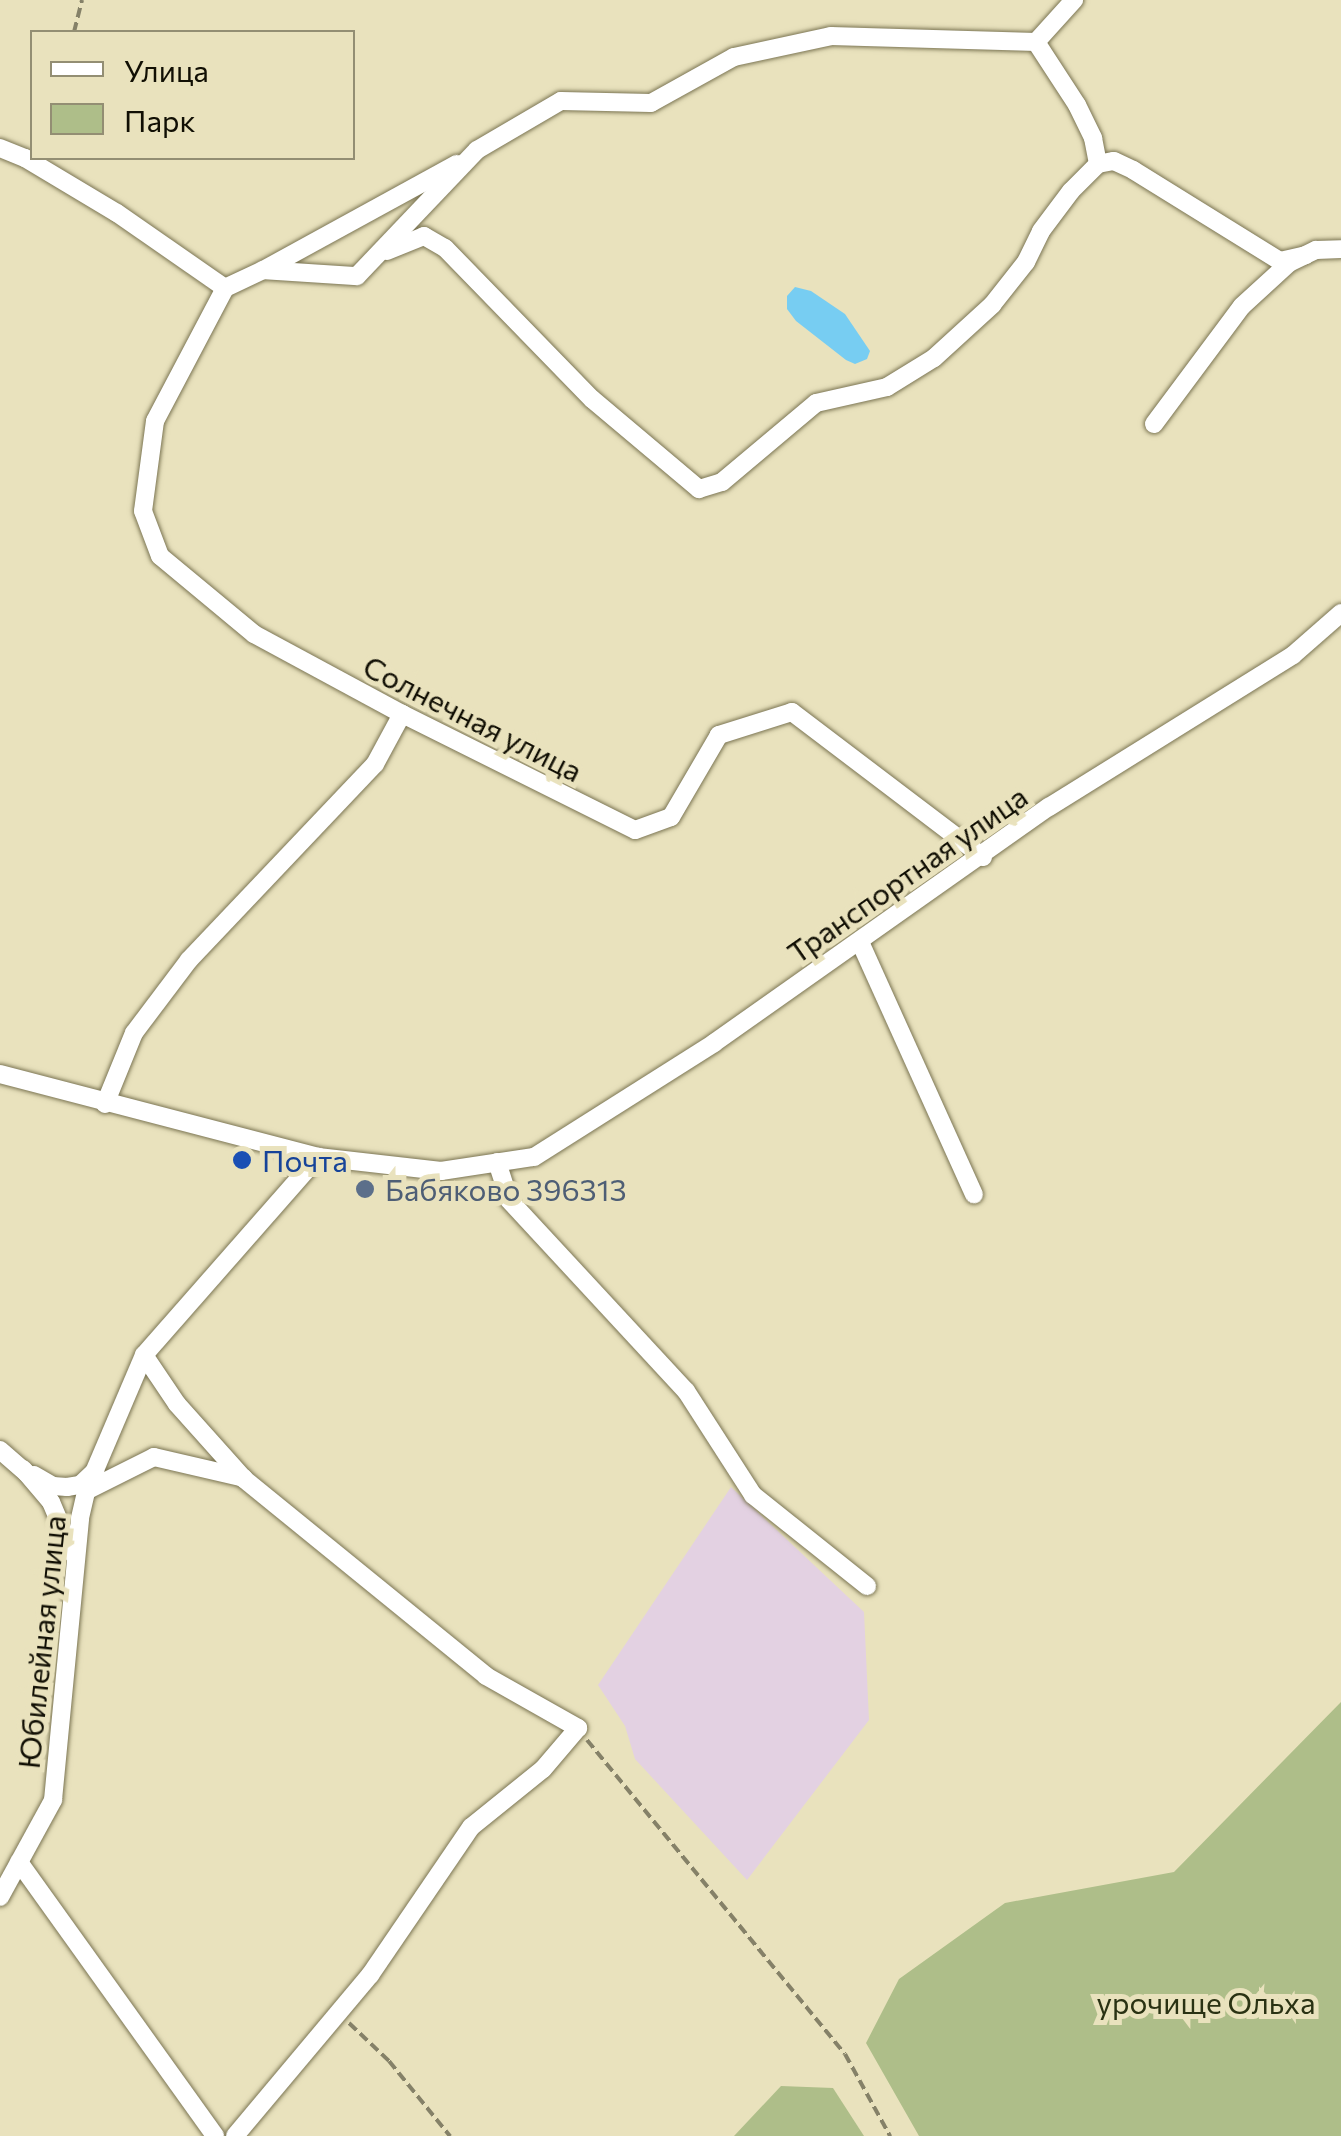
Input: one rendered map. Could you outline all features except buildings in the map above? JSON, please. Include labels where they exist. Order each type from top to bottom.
[{"type":"street","points":[[0,148],[25,158],[118,213],[225,288],[470,156],[561,101],[650,104],[734,56],[831,36],[1036,42],[1074,0]]},
{"type":"street","points":[[1036,42],[1094,138],[1098,164]]},
{"type":"street","points":[[263,270],[357,276],[470,156]]},
{"type":"street","points":[[377,255],[424,236],[445,248],[592,399],[699,489],[722,482],[816,404],[888,387],[934,358],[992,305],[1026,262],[1061,204],[1098,164],[1114,162],[1133,170],[1280,261],[1341,249]]},
{"type":"street","points":[[1154,424],[1242,306],[1289,263],[1306,255]]},
{"type":"street","name":"Солнечная улица","points":[[225,288],[155,421],[144,511],[160,556],[254,634],[402,714],[635,830],[671,817],[720,735],[792,712],[984,857]]},
{"type":"street","name":"Транспортная улица","points":[[0,1074],[104,1104],[318,1156],[441,1171],[534,1157],[714,1043],[1050,807],[1293,655],[1341,613]]},
{"type":"street","points":[[104,1104],[134,1033],[189,960],[375,764],[402,714]]},
{"type":"street","points":[[860,942],[974,1195]]},
{"type":"street","name":"Юбилейная улица","points":[[0,1897],[52,1800],[80,1518],[86,1492],[144,1354],[318,1156]]},
{"type":"street","points":[[497,1162],[509,1200],[686,1391],[754,1495],[867,1586]]},
{"type":"street","points":[[144,1354],[177,1404],[244,1478],[486,1676],[578,1728],[543,1769],[471,1828],[370,1975],[234,2136]]},
{"type":"street","points":[[0,1450],[80,1518]]},
{"type":"street","points":[[86,1492],[154,1458],[244,1478]]},
{"type":"street","points":[[23,1469],[53,1486],[66,1487],[80,1485],[95,1471]]},
{"type":"street","points":[[23,1469],[61,1519],[76,1561]]},
{"type":"street","points":[[19,1862],[215,2136]]},
{"type":"path","points":[[74,30],[82,0]]},
{"type":"path","points":[[578,1728],[844,2054],[890,2136]]},
{"type":"path","points":[[338,2013],[389,2061],[450,2136]]},
{"type":"shaded area","points":[[731,1487],[864,1612],[869,1720],[747,1880],[635,1759],[625,1726],[598,1685]]},
{"type":"green space","name":"урочище Ольха","points":[[1341,1702],[1341,2136],[919,2136],[866,2043],[899,1979],[1005,1903],[1174,1872]]},
{"type":"green space","points":[[781,2086],[833,2088],[864,2136],[734,2136]]},
{"type":"water","points":[[795,287],[811,291],[845,314],[870,351],[867,359],[855,364],[846,360],[796,321],[787,309],[787,296]]},
{"type":"place","name":"Почта","points":[[242,1160]]},
{"type":"place","name":"Бабяково 396313","points":[[365,1189]]}]
